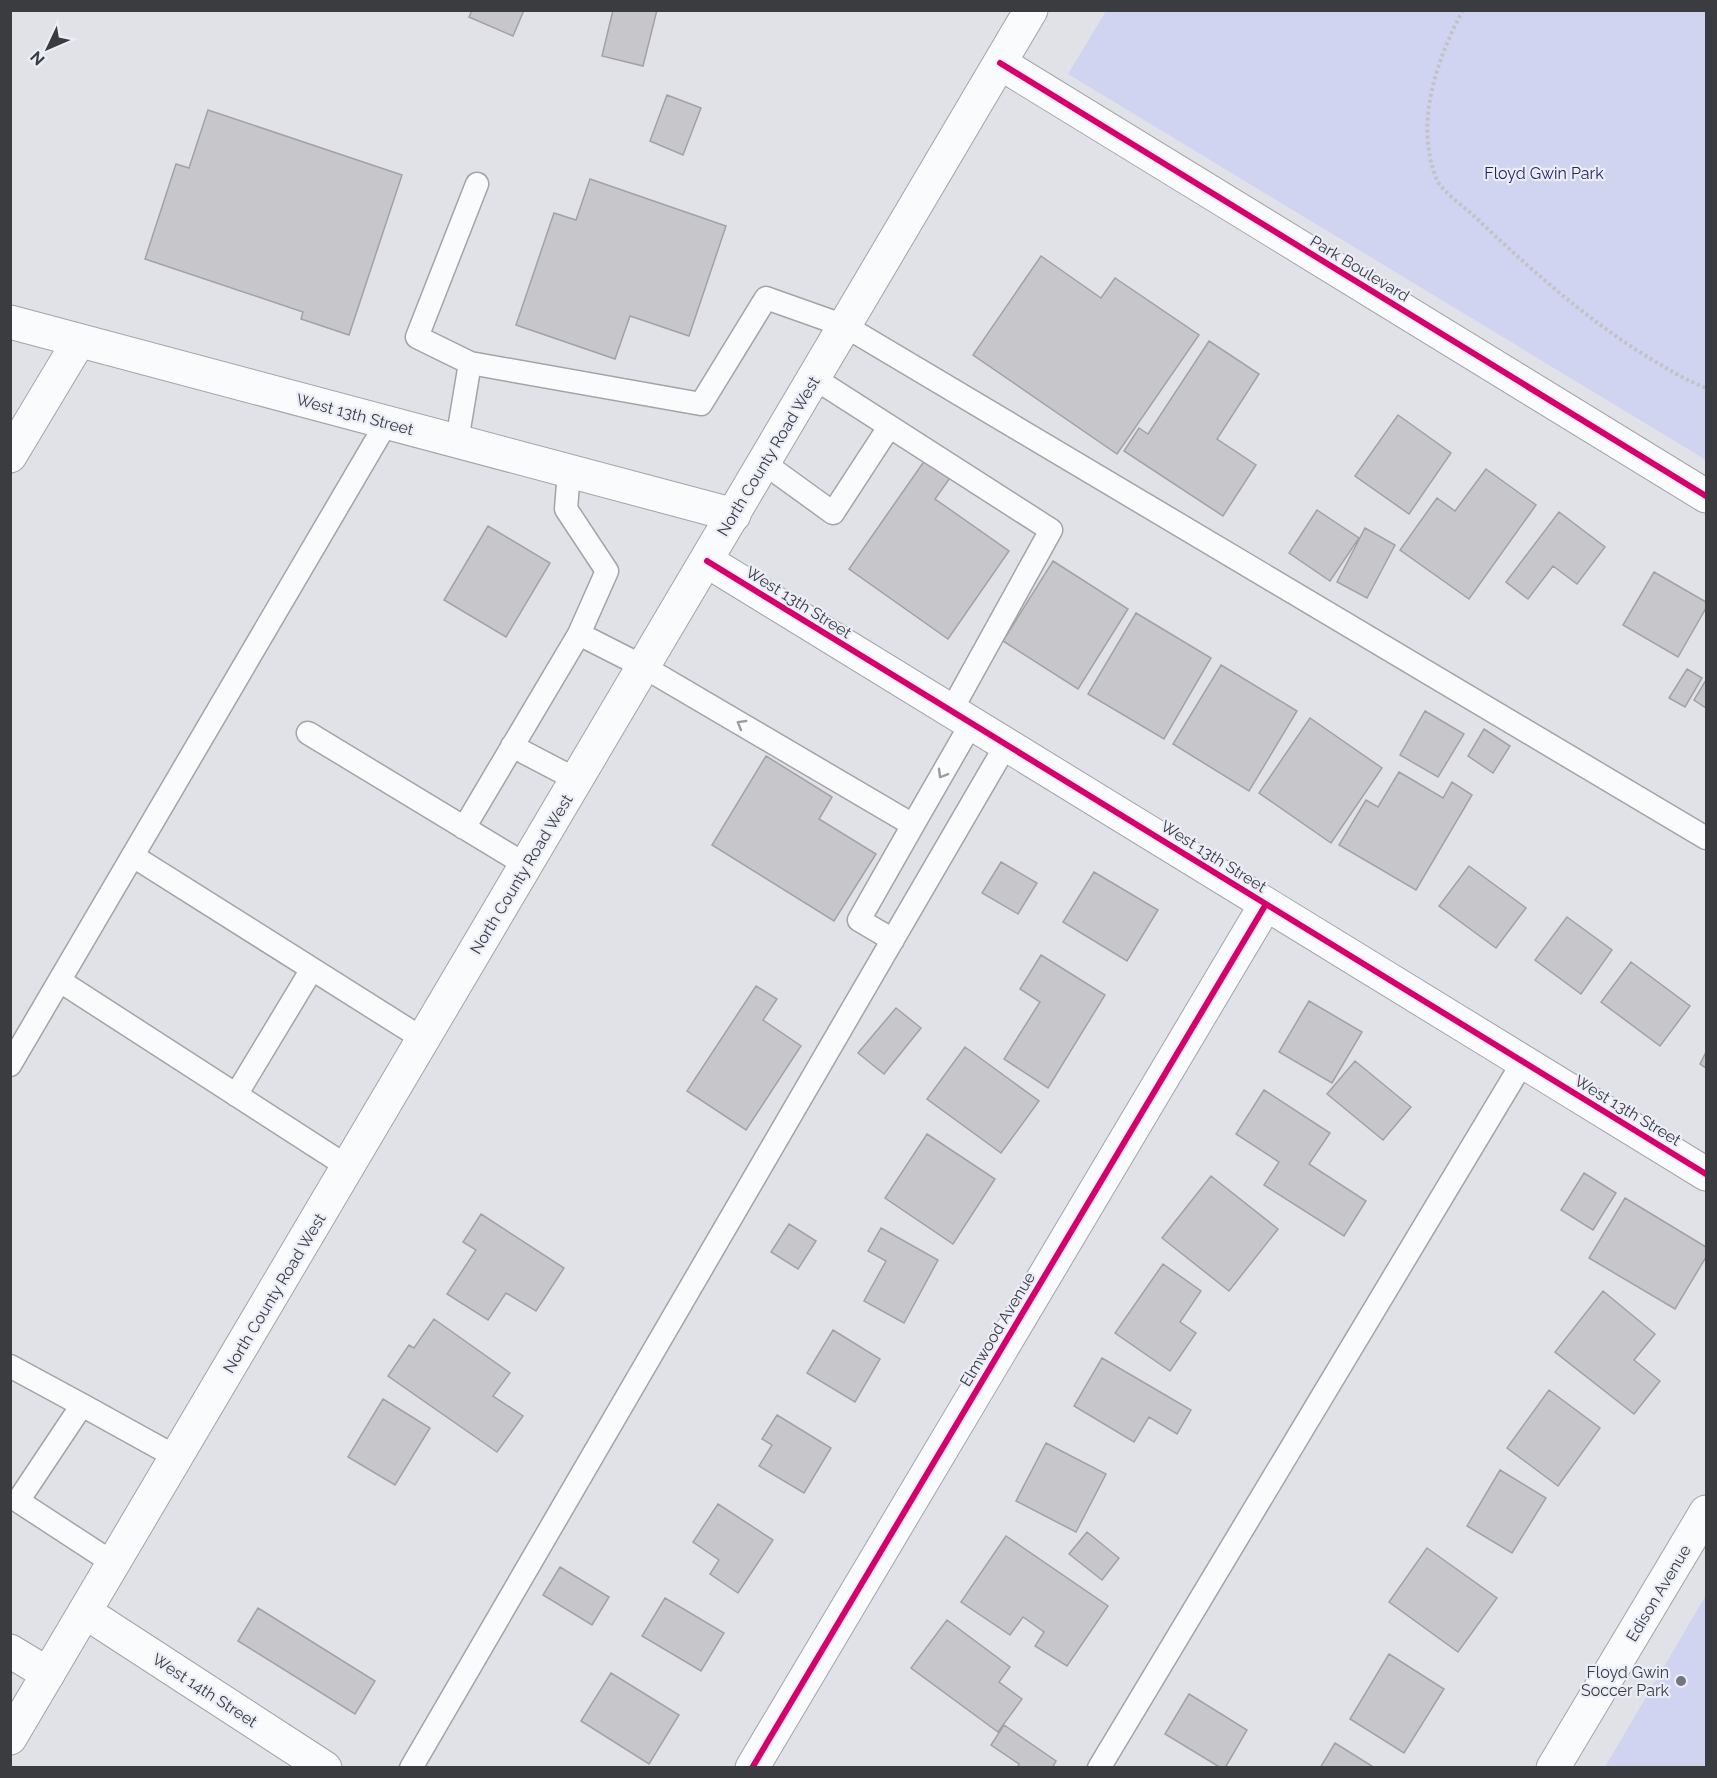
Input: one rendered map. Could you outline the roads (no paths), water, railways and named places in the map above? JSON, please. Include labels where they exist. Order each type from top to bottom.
[{"type":"street","name":"North County Road West","points":[[10,1738],[1031,10]]},
{"type":"street","name":"Park Boulevard","points":[[1000,63],[1707,496]]},
{"type":"street","name":"West 13th Street","points":[[10,322],[734,515]]},
{"type":"street","points":[[10,456],[79,341]]},
{"type":"street","name":"West 13th Street","points":[[707,561],[1707,1174]]},
{"type":"street","name":"Elmwood Avenue","points":[[752,1767],[1266,904]]},
{"type":"street","name":"Edison Avenue","points":[[1553,1767],[1707,1512]]},
{"type":"street","name":"West 14th Street","points":[[85,1612],[325,1767]]},
{"type":"street","points":[[10,1651],[48,1674]]},
{"type":"lane","points":[[477,184],[417,337],[470,363],[701,404],[766,298],[845,326],[1707,838]]},
{"type":"lane","points":[[457,441],[470,363]]},
{"type":"lane","points":[[814,378],[1051,530],[961,717],[913,825],[859,920],[893,940]]},
{"type":"lane","points":[[10,1065],[387,422]]},
{"type":"lane","points":[[764,463],[833,513],[890,427]]},
{"type":"lane","points":[[464,828],[579,634],[607,571],[566,509],[569,471]]},
{"type":"lane","points":[[579,634],[644,667],[913,825]]},
{"type":"lane","points":[[308,733],[526,865]]},
{"type":"lane","points":[[411,1767],[1006,745]]},
{"type":"lane","points":[[512,746],[577,780]]},
{"type":"lane","points":[[133,856],[423,1039]]},
{"type":"lane","points":[[236,1095],[312,969]]},
{"type":"lane","points":[[60,981],[348,1167]]},
{"type":"lane","points":[[1099,1767],[1523,1062]]},
{"type":"lane","points":[[10,1366],[176,1457]]},
{"type":"lane","points":[[82,1405],[14,1507],[113,1563]]},
{"type":"place","name":"Floyd Gwin Soccer Park","points":[[1681,1681]]},
{"type":"park label","name":"Floyd Gwin Park","points":[[1544,173]]}]
